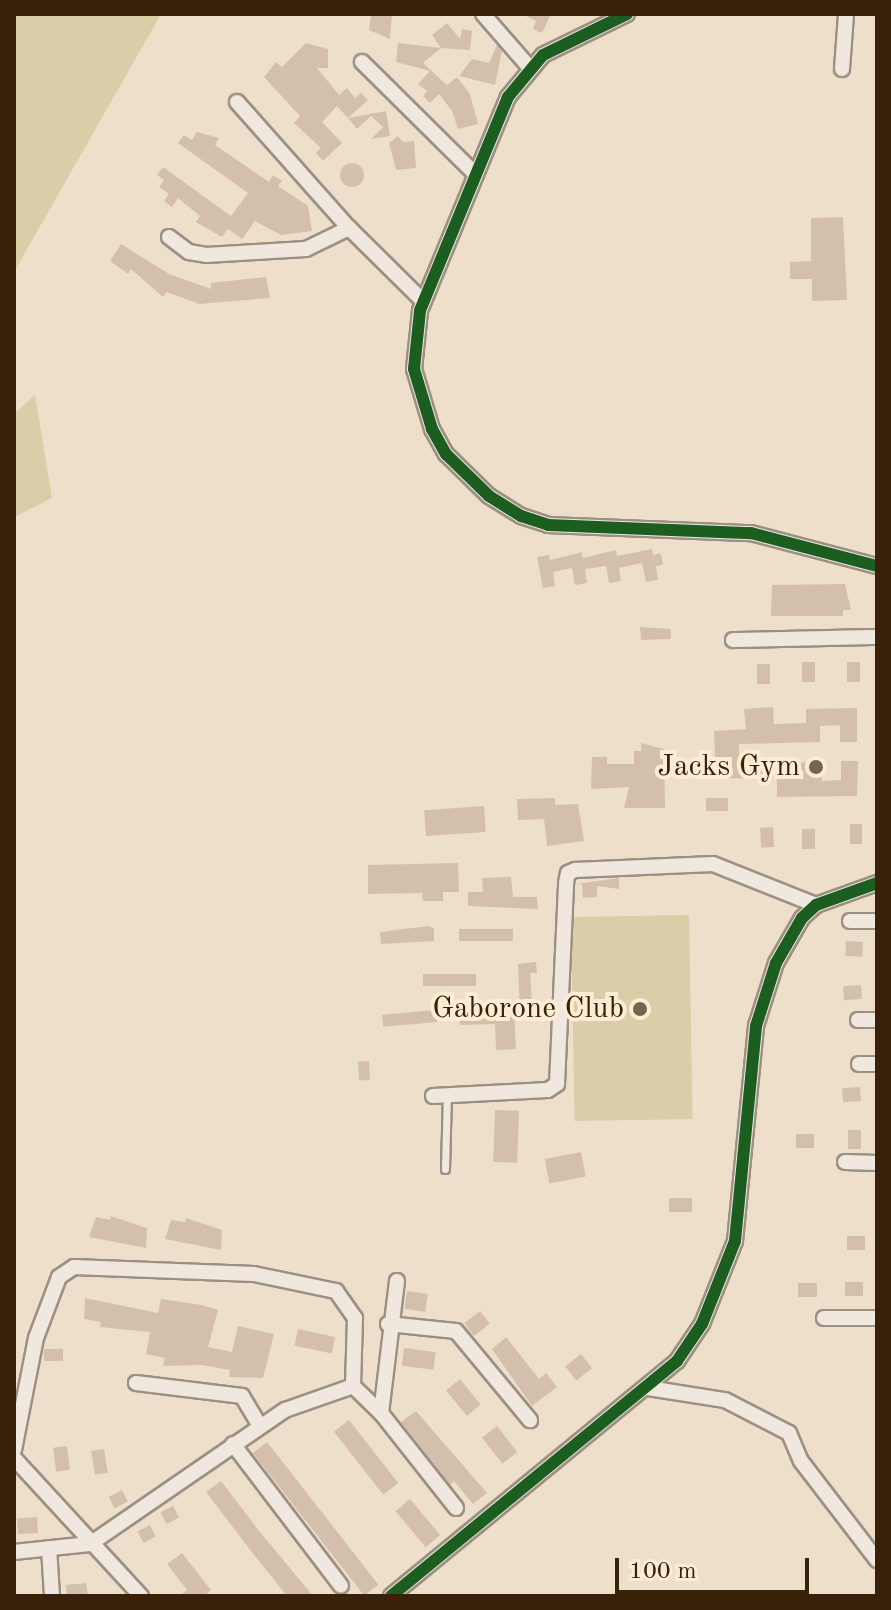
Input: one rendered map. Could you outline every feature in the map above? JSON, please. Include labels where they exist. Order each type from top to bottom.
[{"type":"street","points":[[483,14],[530,68]]},
{"type":"street","points":[[842,69],[846,14]]},
{"type":"street","points":[[622,15],[576,35],[530,68],[508,97],[423,301],[414,369],[432,429],[465,474],[521,516],[571,527],[751,533],[877,566]]},
{"type":"street","points":[[362,62],[475,174]]},
{"type":"street","points":[[237,102],[349,228],[423,301]]},
{"type":"street","points":[[169,237],[189,252],[206,255],[306,249],[349,228]]},
{"type":"street","points":[[733,640],[877,637]]},
{"type":"street","points":[[440,1095],[548,1090],[557,1084],[568,873],[713,864],[816,905]]},
{"type":"street","points":[[391,1596],[648,1388],[677,1361],[702,1324],[735,1241],[756,1026],[783,947],[816,905],[877,883]]},
{"type":"street","points":[[850,921],[877,921]]},
{"type":"street","points":[[858,1020],[877,1020]]},
{"type":"street","points":[[859,1064],[877,1064]]},
{"type":"street","points":[[845,1162],[877,1163]]},
{"type":"street","points":[[14,1450],[36,1338],[59,1277],[74,1267],[254,1274],[336,1291],[355,1318],[353,1386],[381,1413],[456,1508]]},
{"type":"street","points":[[381,1413],[388,1324],[397,1281]]},
{"type":"street","points":[[824,1318],[877,1318]]},
{"type":"street","points":[[388,1324],[449,1328],[462,1335],[530,1420]]},
{"type":"street","points":[[136,1383],[242,1396],[259,1424]]},
{"type":"street","points":[[14,1552],[90,1544],[259,1424],[353,1386]]},
{"type":"street","points":[[648,1388],[725,1400],[789,1433],[801,1461],[877,1560]]},
{"type":"street","points":[[233,1444],[341,1586]]},
{"type":"street","points":[[14,1458],[23,1462],[90,1544],[141,1596]]},
{"type":"street","points":[[49,1548],[52,1596]]},
{"type":"lane","points":[[440,1095],[445,1169]]},
{"type":"shaded area","points":[[14,14],[161,14],[14,272]]},
{"type":"shaded area","points":[[35,395],[52,498],[14,517],[14,414]]},
{"type":"shaded area","points":[[689,915],[693,1119],[575,1121],[571,917]]},
{"type":"building","points":[[371,14],[392,14],[390,39],[369,30]]},
{"type":"building","points":[[522,14],[551,14],[542,33],[533,29],[536,21]]},
{"type":"building","points":[[447,23],[460,39],[462,29],[472,31],[470,50],[441,48],[432,35]]},
{"type":"building","points":[[306,43],[328,49],[328,68],[317,68],[339,95],[347,88],[355,98],[361,93],[368,100],[348,118],[337,106],[322,122],[342,143],[323,161],[316,153],[321,148],[294,123],[300,116],[264,77],[276,62],[282,67]]},
{"type":"building","points":[[398,43],[441,48],[423,63],[447,85],[457,77],[470,94],[478,124],[458,129],[452,111],[439,94],[430,103],[423,96],[427,91],[418,84],[430,71],[396,62]]},
{"type":"building","points":[[497,45],[502,51],[495,85],[459,76],[472,59],[489,63]]},
{"type":"building","points":[[386,111],[390,136],[371,139],[383,127],[371,116],[357,129],[348,118]]},
{"type":"building","points":[[197,132],[219,138],[215,145],[269,182],[273,175],[282,181],[278,186],[308,206],[312,231],[281,235],[255,221],[242,239],[228,229],[222,237],[196,222],[200,216],[178,198],[172,207],[164,201],[169,194],[159,187],[164,180],[157,175],[163,167],[231,216],[248,193],[178,143],[184,135],[192,140]]},
{"type":"building","points":[[398,136],[403,142],[414,141],[416,168],[396,170],[389,143]]},
{"type":"building","points":[[352,163],[361,166],[364,175],[361,184],[352,187],[343,184],[340,175],[343,166]]},
{"type":"building","points":[[843,217],[847,300],[812,301],[812,279],[790,279],[790,262],[811,261],[811,218]]},
{"type":"building","points":[[121,244],[169,274],[211,289],[211,283],[266,277],[270,298],[199,304],[167,292],[163,297],[131,269],[128,274],[110,261]]},
{"type":"building","points":[[652,549],[653,555],[661,553],[663,565],[656,566],[658,580],[646,582],[642,563],[619,568],[621,581],[609,583],[606,566],[585,569],[587,583],[575,585],[572,568],[553,572],[555,586],[543,588],[537,557],[549,555],[550,560],[582,552],[583,558],[616,550],[617,556]]},
{"type":"building","points":[[845,584],[851,610],[843,610],[843,616],[771,616],[772,585]]},
{"type":"building","points":[[640,627],[671,629],[671,639],[641,640]]},
{"type":"building","points":[[802,662],[815,662],[815,682],[802,682]]},
{"type":"building","points":[[847,662],[860,662],[860,682],[847,682]]},
{"type":"building","points":[[757,664],[770,664],[770,684],[757,684]]},
{"type":"building","points":[[773,707],[774,724],[806,723],[806,709],[857,708],[857,742],[840,742],[840,725],[820,726],[820,742],[739,744],[739,764],[821,762],[822,781],[841,780],[841,761],[858,761],[857,796],[777,797],[777,779],[716,778],[714,731],[746,729],[744,709]]},
{"type":"building","points":[[641,743],[664,749],[665,808],[624,808],[629,787],[591,789],[592,757],[607,757],[607,764],[634,764],[634,751],[641,751]]},
{"type":"building","points":[[555,798],[555,805],[578,804],[584,841],[547,846],[544,819],[518,820],[517,799]]},
{"type":"building","points":[[706,798],[728,798],[728,811],[706,811]]},
{"type":"building","points":[[484,806],[486,832],[426,836],[424,810]]},
{"type":"building","points":[[850,824],[862,824],[862,844],[850,844]]},
{"type":"building","points":[[773,827],[774,847],[761,848],[760,828]]},
{"type":"building","points":[[802,829],[815,829],[815,849],[802,849]]},
{"type":"building","points":[[458,863],[459,892],[443,892],[443,901],[423,901],[422,893],[368,894],[368,865]]},
{"type":"building","points":[[511,877],[513,897],[537,897],[538,909],[468,906],[468,892],[483,892],[482,878]]},
{"type":"building","points":[[619,878],[619,889],[597,886],[597,897],[583,898],[582,884],[576,884]]},
{"type":"building","points":[[428,926],[434,928],[434,941],[381,944],[380,932]]},
{"type":"building","points":[[459,929],[513,929],[513,941],[459,941]]},
{"type":"building","points":[[846,941],[863,942],[862,957],[845,956]]},
{"type":"building","points":[[536,962],[537,973],[530,973],[533,1017],[520,1018],[518,964]]},
{"type":"building","points":[[423,974],[476,974],[476,986],[423,986]]},
{"type":"building","points":[[861,985],[862,999],[844,1000],[843,986]]},
{"type":"building","points":[[436,1010],[437,1022],[383,1027],[382,1015]]},
{"type":"building","points":[[514,1010],[516,1049],[496,1050],[495,1024],[460,1025],[459,1012]]},
{"type":"building","points":[[369,1061],[370,1080],[359,1081],[358,1062]]},
{"type":"building","points":[[860,1087],[861,1101],[843,1102],[842,1088]]},
{"type":"building","points":[[495,1110],[519,1111],[517,1163],[493,1162]]},
{"type":"building","points":[[848,1130],[861,1130],[861,1149],[848,1149]]},
{"type":"building","points":[[796,1134],[814,1134],[814,1148],[796,1148]]},
{"type":"building","points":[[581,1152],[586,1177],[549,1184],[545,1159]]},
{"type":"building","points":[[669,1198],[692,1198],[692,1212],[669,1212]]},
{"type":"building","points":[[111,1216],[147,1228],[146,1248],[89,1237],[96,1217],[110,1220]]},
{"type":"building","points":[[186,1218],[222,1230],[221,1250],[165,1239],[171,1220],[185,1222]]},
{"type":"building","points":[[847,1236],[865,1236],[865,1250],[847,1250]]},
{"type":"building","points":[[845,1282],[863,1282],[863,1296],[845,1296]]},
{"type":"building","points":[[798,1283],[817,1283],[817,1297],[798,1297]]},
{"type":"building","points":[[407,1291],[428,1294],[425,1312],[404,1309]]},
{"type":"building","points":[[85,1298],[158,1313],[161,1299],[218,1310],[208,1347],[232,1352],[238,1326],[274,1334],[263,1378],[229,1377],[230,1370],[201,1365],[163,1366],[165,1358],[146,1354],[150,1332],[100,1327],[101,1322],[84,1319]]},
{"type":"building","points":[[480,1311],[490,1324],[474,1336],[464,1323]]},
{"type":"building","points":[[298,1329],[335,1337],[332,1354],[294,1346]]},
{"type":"building","points":[[506,1337],[539,1379],[546,1373],[557,1387],[532,1406],[492,1349]]},
{"type":"building","points":[[404,1348],[436,1352],[434,1370],[402,1366]]},
{"type":"building","points":[[44,1349],[63,1349],[63,1361],[44,1361]]},
{"type":"building","points":[[581,1354],[592,1368],[576,1380],[565,1366]]},
{"type":"building","points":[[460,1379],[481,1405],[467,1416],[446,1390]]},
{"type":"building","points":[[416,1411],[487,1493],[473,1504],[454,1481],[450,1485],[401,1422]]},
{"type":"building","points":[[349,1420],[398,1483],[383,1495],[334,1432]]},
{"type":"building","points":[[497,1426],[517,1452],[502,1464],[482,1438]]},
{"type":"building","points":[[267,1442],[378,1585],[364,1596],[253,1453]]},
{"type":"building","points":[[67,1446],[70,1470],[56,1472],[53,1448]]},
{"type":"building","points":[[104,1449],[108,1473],[95,1475],[91,1451]]},
{"type":"building","points":[[221,1481],[313,1596],[287,1596],[251,1551],[206,1492]]},
{"type":"building","points":[[122,1490],[128,1502],[115,1508],[109,1497]]},
{"type":"building","points":[[410,1499],[440,1535],[426,1547],[395,1511]]},
{"type":"building","points":[[173,1506],[179,1518],[166,1524],[161,1512]]},
{"type":"building","points":[[37,1517],[38,1533],[18,1534],[17,1518]]},
{"type":"building","points":[[150,1525],[156,1537],[143,1543],[138,1531]]},
{"type":"building","points":[[182,1553],[211,1590],[204,1596],[179,1596],[187,1590],[167,1564]]},
{"type":"building","points":[[86,1583],[88,1596],[67,1596],[66,1585]]},
{"type":"cycle path","points":[[627,14],[543,55],[508,97],[420,311],[414,369],[432,429],[446,454],[489,496],[521,516],[548,525],[751,533],[877,566]]},
{"type":"cycle path","points":[[391,1596],[677,1361],[702,1324],[735,1241],[756,1026],[776,963],[802,918],[816,905],[877,883]]},
{"type":"place","name":"Jacks Gym","points":[[816,767]]},
{"type":"place","name":"Gaborone Club","points":[[640,1009]]}]
